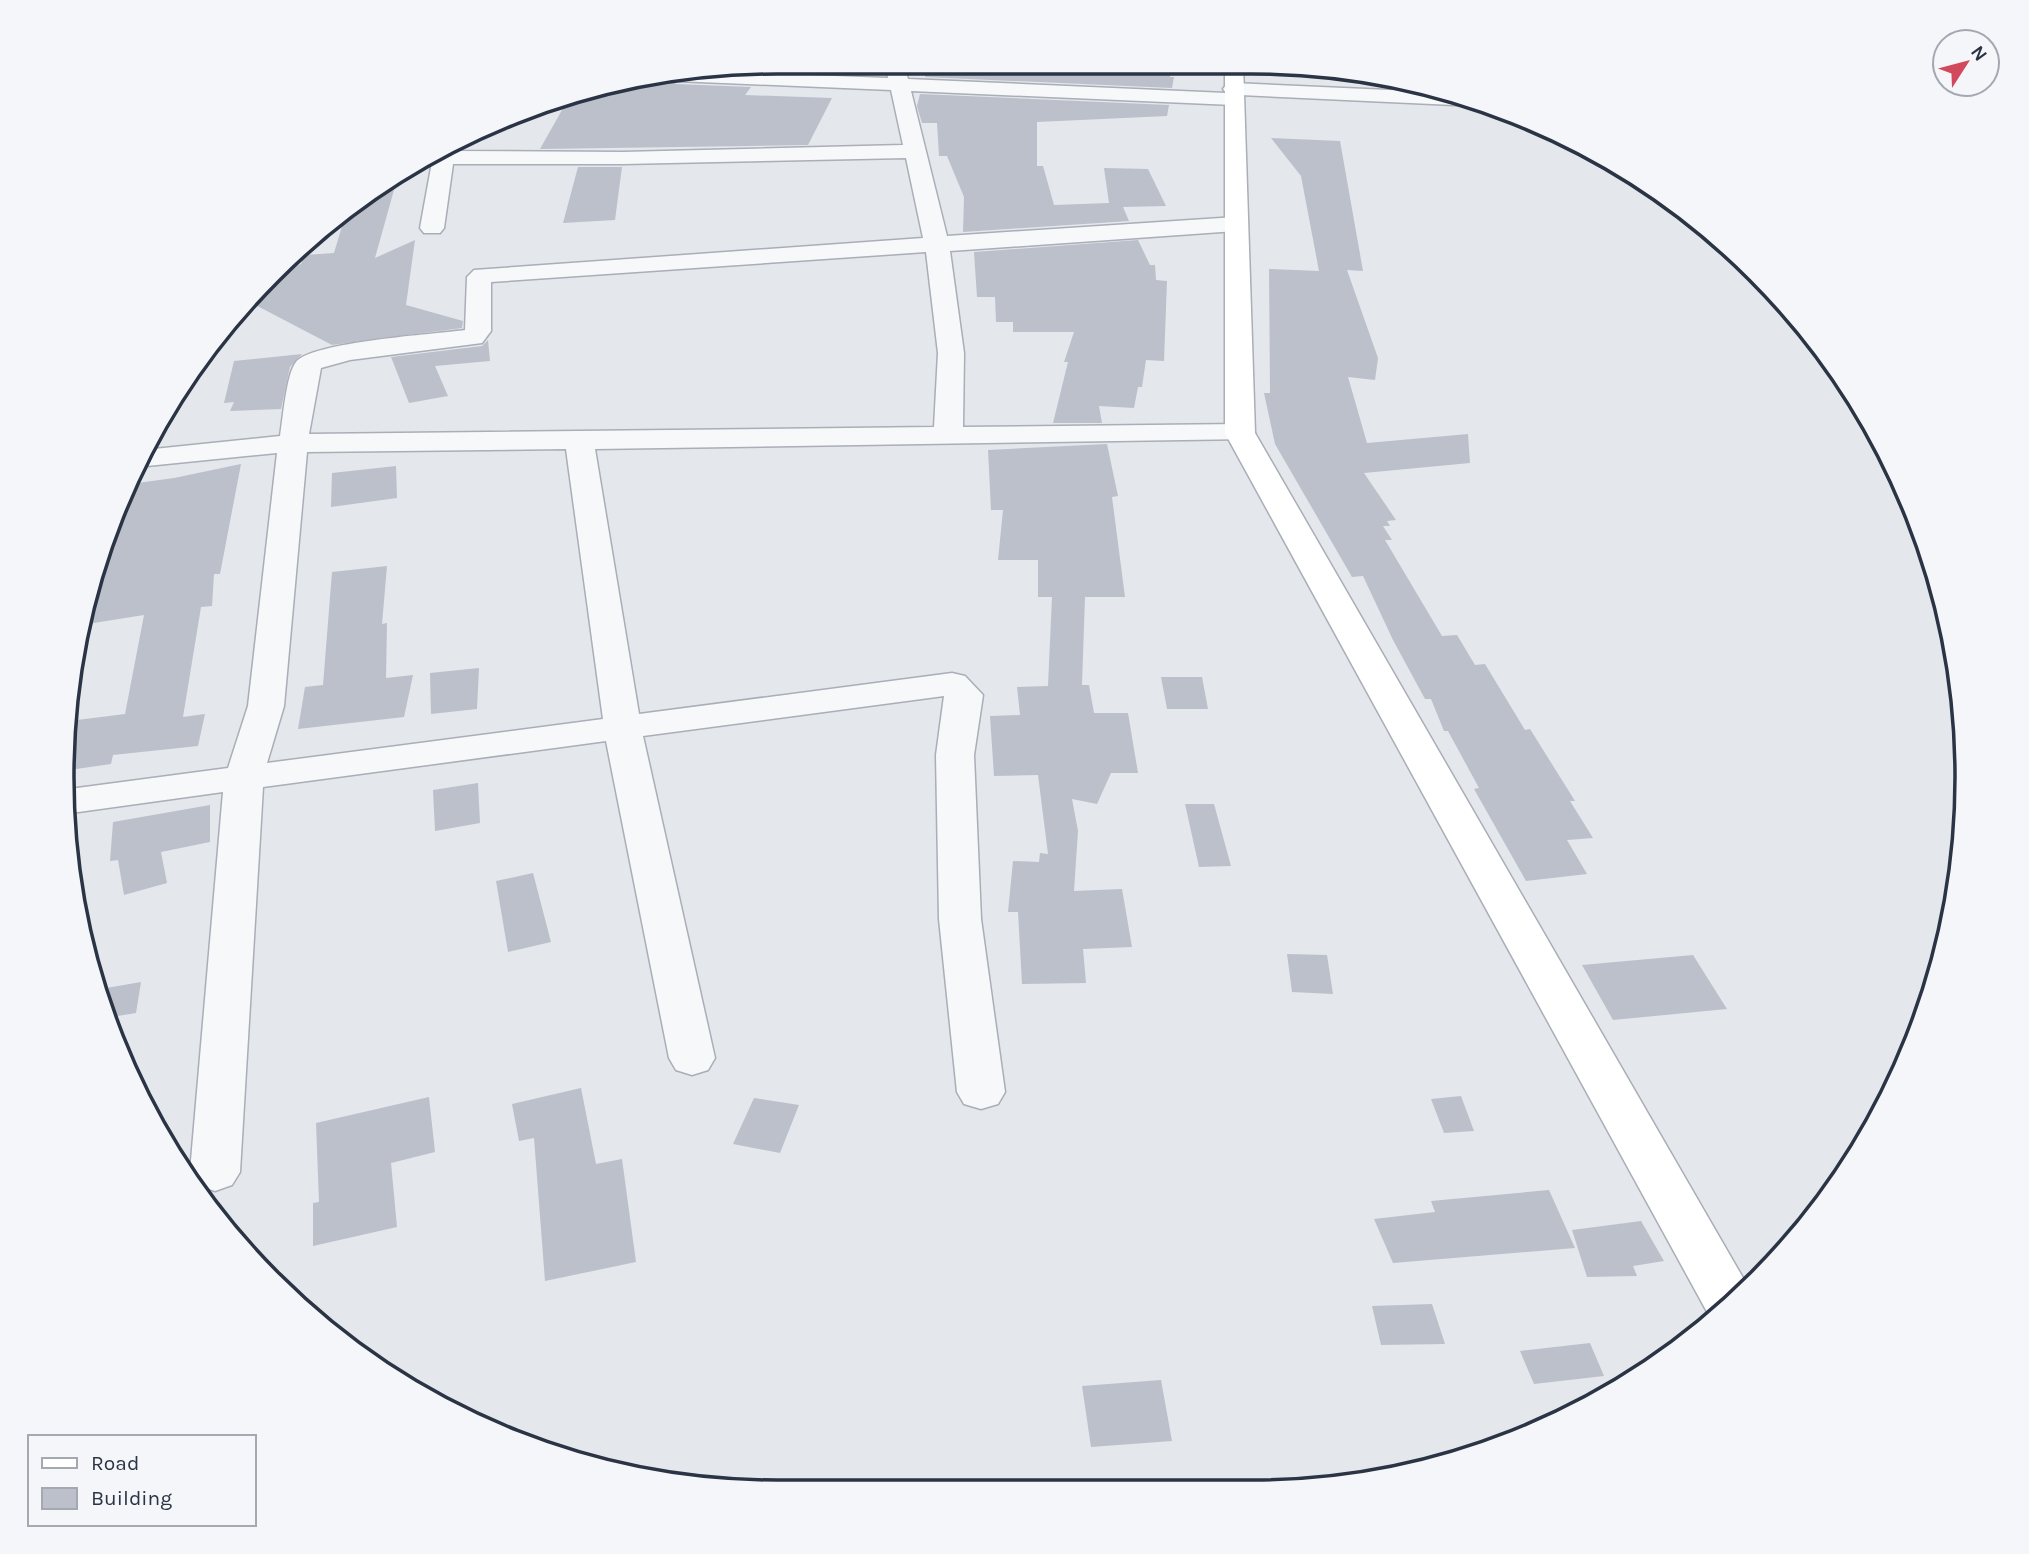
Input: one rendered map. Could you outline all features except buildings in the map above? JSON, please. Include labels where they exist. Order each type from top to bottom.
[{"type":"main road","points":[[1233,84],[1240,433],[1726,1296]]},
{"type":"street","points":[[896,74],[937,245],[951,353],[947,436]]},
{"type":"street","points":[[927,74],[1233,84],[1435,97]]},
{"type":"street","points":[[454,152],[623,158],[915,151]]},
{"type":"street","points":[[432,228],[443,158]]},
{"type":"street","points":[[215,1172],[244,777],[267,706],[293,443],[307,366],[312,362],[348,352],[473,337],[478,331],[479,277],[483,275],[1236,224]]},
{"type":"street","points":[[150,458],[293,443],[1240,433]]},
{"type":"street","points":[[579,439],[622,726],[692,1058]]},
{"type":"street","points":[[75,800],[952,684],[959,687],[965,695],[955,755],[960,919],[981,1092]]}]
